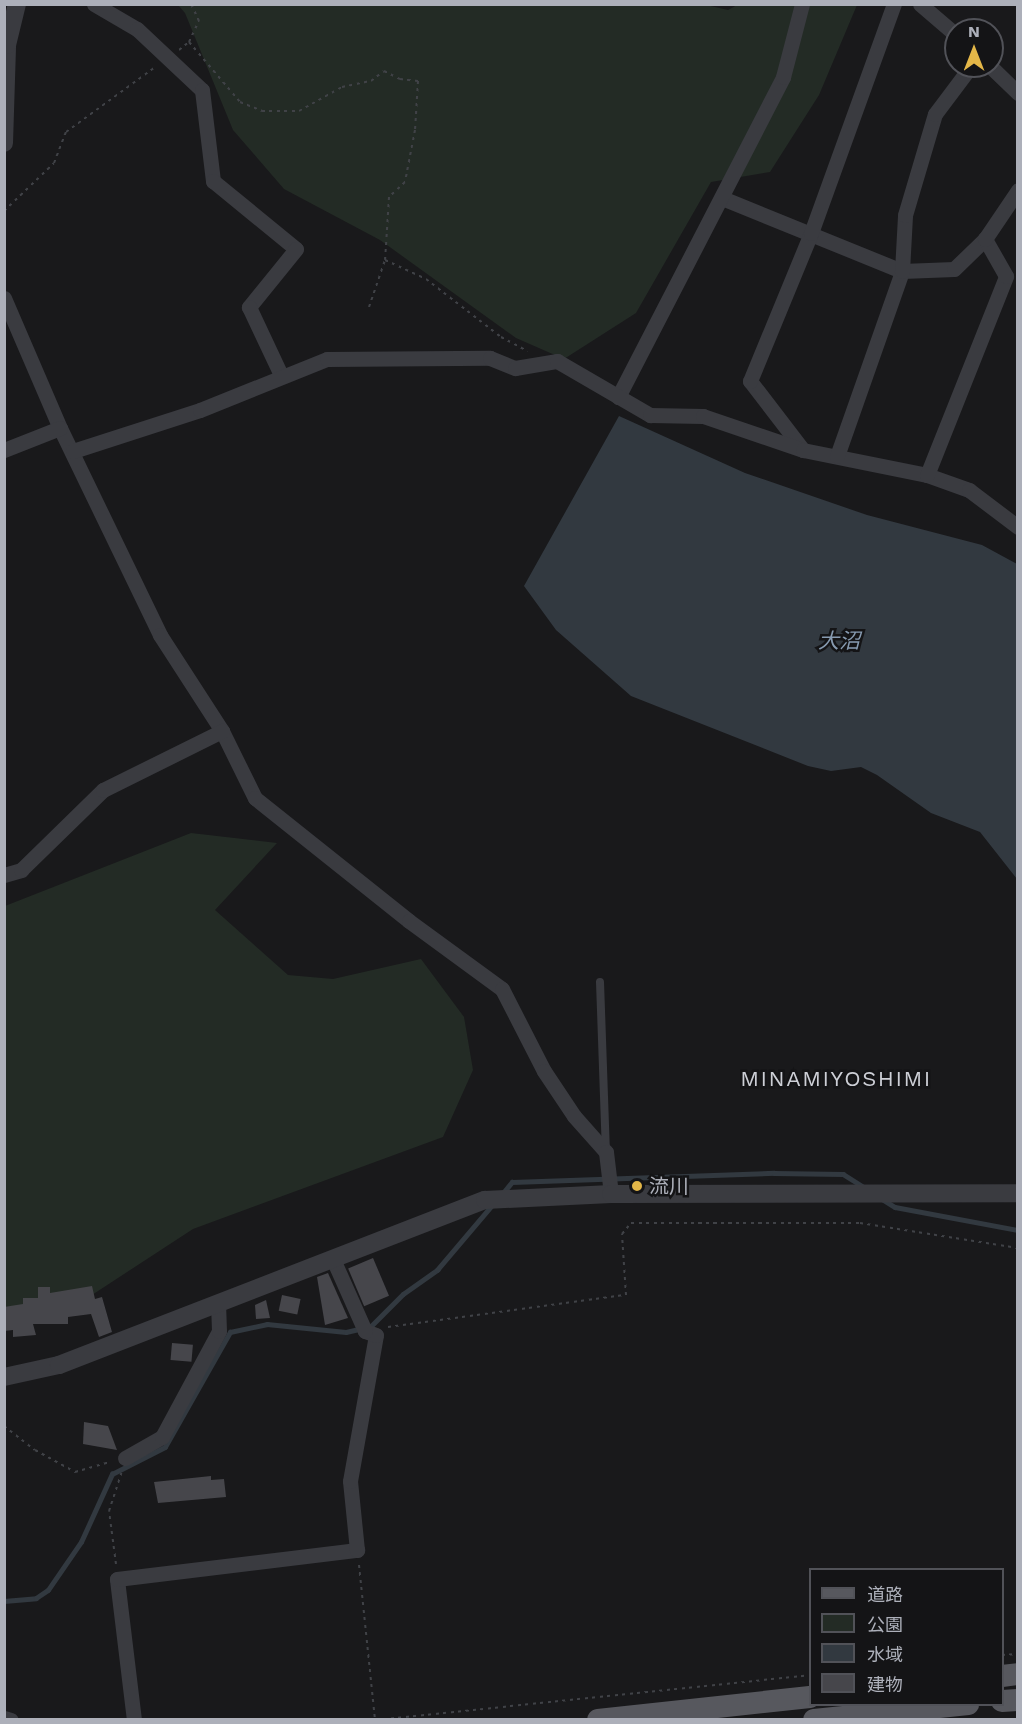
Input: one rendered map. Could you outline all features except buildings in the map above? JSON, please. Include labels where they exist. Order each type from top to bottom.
[{"type":"main road","points":[[598,1719],[809,1696]]},
{"type":"main road","points":[[814,1719],[947,1706]]},
{"type":"street","points":[[4,143],[7,45],[17,4]]},
{"type":"street","points":[[94,4],[137,29],[202,90],[213,181],[296,249],[249,307],[281,375]]},
{"type":"street","points":[[618,397],[783,77],[802,4]]},
{"type":"street","points":[[803,450],[750,381],[811,233],[894,4]]},
{"type":"street","points":[[920,4],[944,25]]},
{"type":"street","points":[[837,456],[902,271],[904,215],[935,114],[962,78]]},
{"type":"street","points":[[1002,78],[1017,93]]},
{"type":"street","points":[[722,198],[902,271],[954,269],[985,239],[1017,190]]},
{"type":"street","points":[[927,475],[1012,282],[985,239]]},
{"type":"street","points":[[4,298],[60,428],[160,635],[222,731],[255,798],[409,921],[501,988],[544,1071],[574,1116],[606,1152],[611,1194]]},
{"type":"street","points":[[72,452],[200,410],[281,375],[327,359],[490,358],[515,368],[557,361],[650,415],[703,416],[803,450],[927,475],[969,490],[1017,528]]},
{"type":"street","points":[[4,450],[60,428]]},
{"type":"street","points":[[4,875],[21,870],[103,790],[222,731]]},
{"type":"street","points":[[4,1377],[59,1365],[485,1200],[611,1194],[1017,1193]]},
{"type":"street","points":[[134,1719],[117,1578],[357,1550],[350,1481],[376,1335],[365,1331],[333,1260]]},
{"type":"street","points":[[125,1458],[162,1437],[219,1331],[218,1305]]},
{"type":"street","points":[[4,1718],[11,1719]]},
{"type":"lane","points":[[600,982],[606,1152]]},
{"type":"path","points":[[4,211],[54,163],[66,132],[189,42],[199,21],[191,4]]},
{"type":"path","points":[[189,42],[240,102],[262,111],[299,111],[342,87],[371,81],[384,71],[400,79],[418,81],[415,130],[405,182],[389,197],[385,260],[369,307]]},
{"type":"path","points":[[385,260],[426,279],[501,337],[548,362]]},
{"type":"path","points":[[376,1335],[394,1324],[626,1295],[622,1234],[631,1223],[860,1223],[1017,1248]]},
{"type":"path","points":[[4,1426],[35,1450],[75,1472],[125,1458]]},
{"type":"path","points":[[117,1578],[109,1511],[125,1458]]},
{"type":"path","points":[[357,1550],[375,1719],[809,1675]]},
{"type":"green space","points":[[702,4],[728,10],[739,4],[857,5],[819,95],[770,172],[711,182],[636,313],[564,359],[516,338],[380,240],[284,189],[233,130],[185,13],[178,5]]},
{"type":"green space","points":[[191,833],[277,843],[215,910],[288,975],[333,979],[421,959],[464,1017],[473,1070],[443,1137],[193,1229],[72,1308],[5,1316],[5,906]]},
{"type":"water","name":"大沼","points":[[619,416],[745,473],[867,515],[982,545],[1017,564],[1017,879],[980,832],[931,813],[877,775],[861,767],[831,771],[808,766],[631,696],[556,630],[524,586]]},
{"type":"waterway","points":[[503,1193],[512,1182],[774,1173],[843,1174],[865,1188]]},
{"type":"waterway","points":[[882,1199],[895,1207],[1018,1230]]},
{"type":"waterway","points":[[4,1601],[36,1598],[48,1590],[81,1542],[112,1474],[165,1447],[230,1332],[267,1324],[346,1332],[371,1326],[403,1294],[437,1270],[493,1204]]},
{"type":"place","name":"流川","points":[[637,1186]]},
{"type":"district","name":"MINAMIYOSHIMI","points":[[836,1079]]}]
